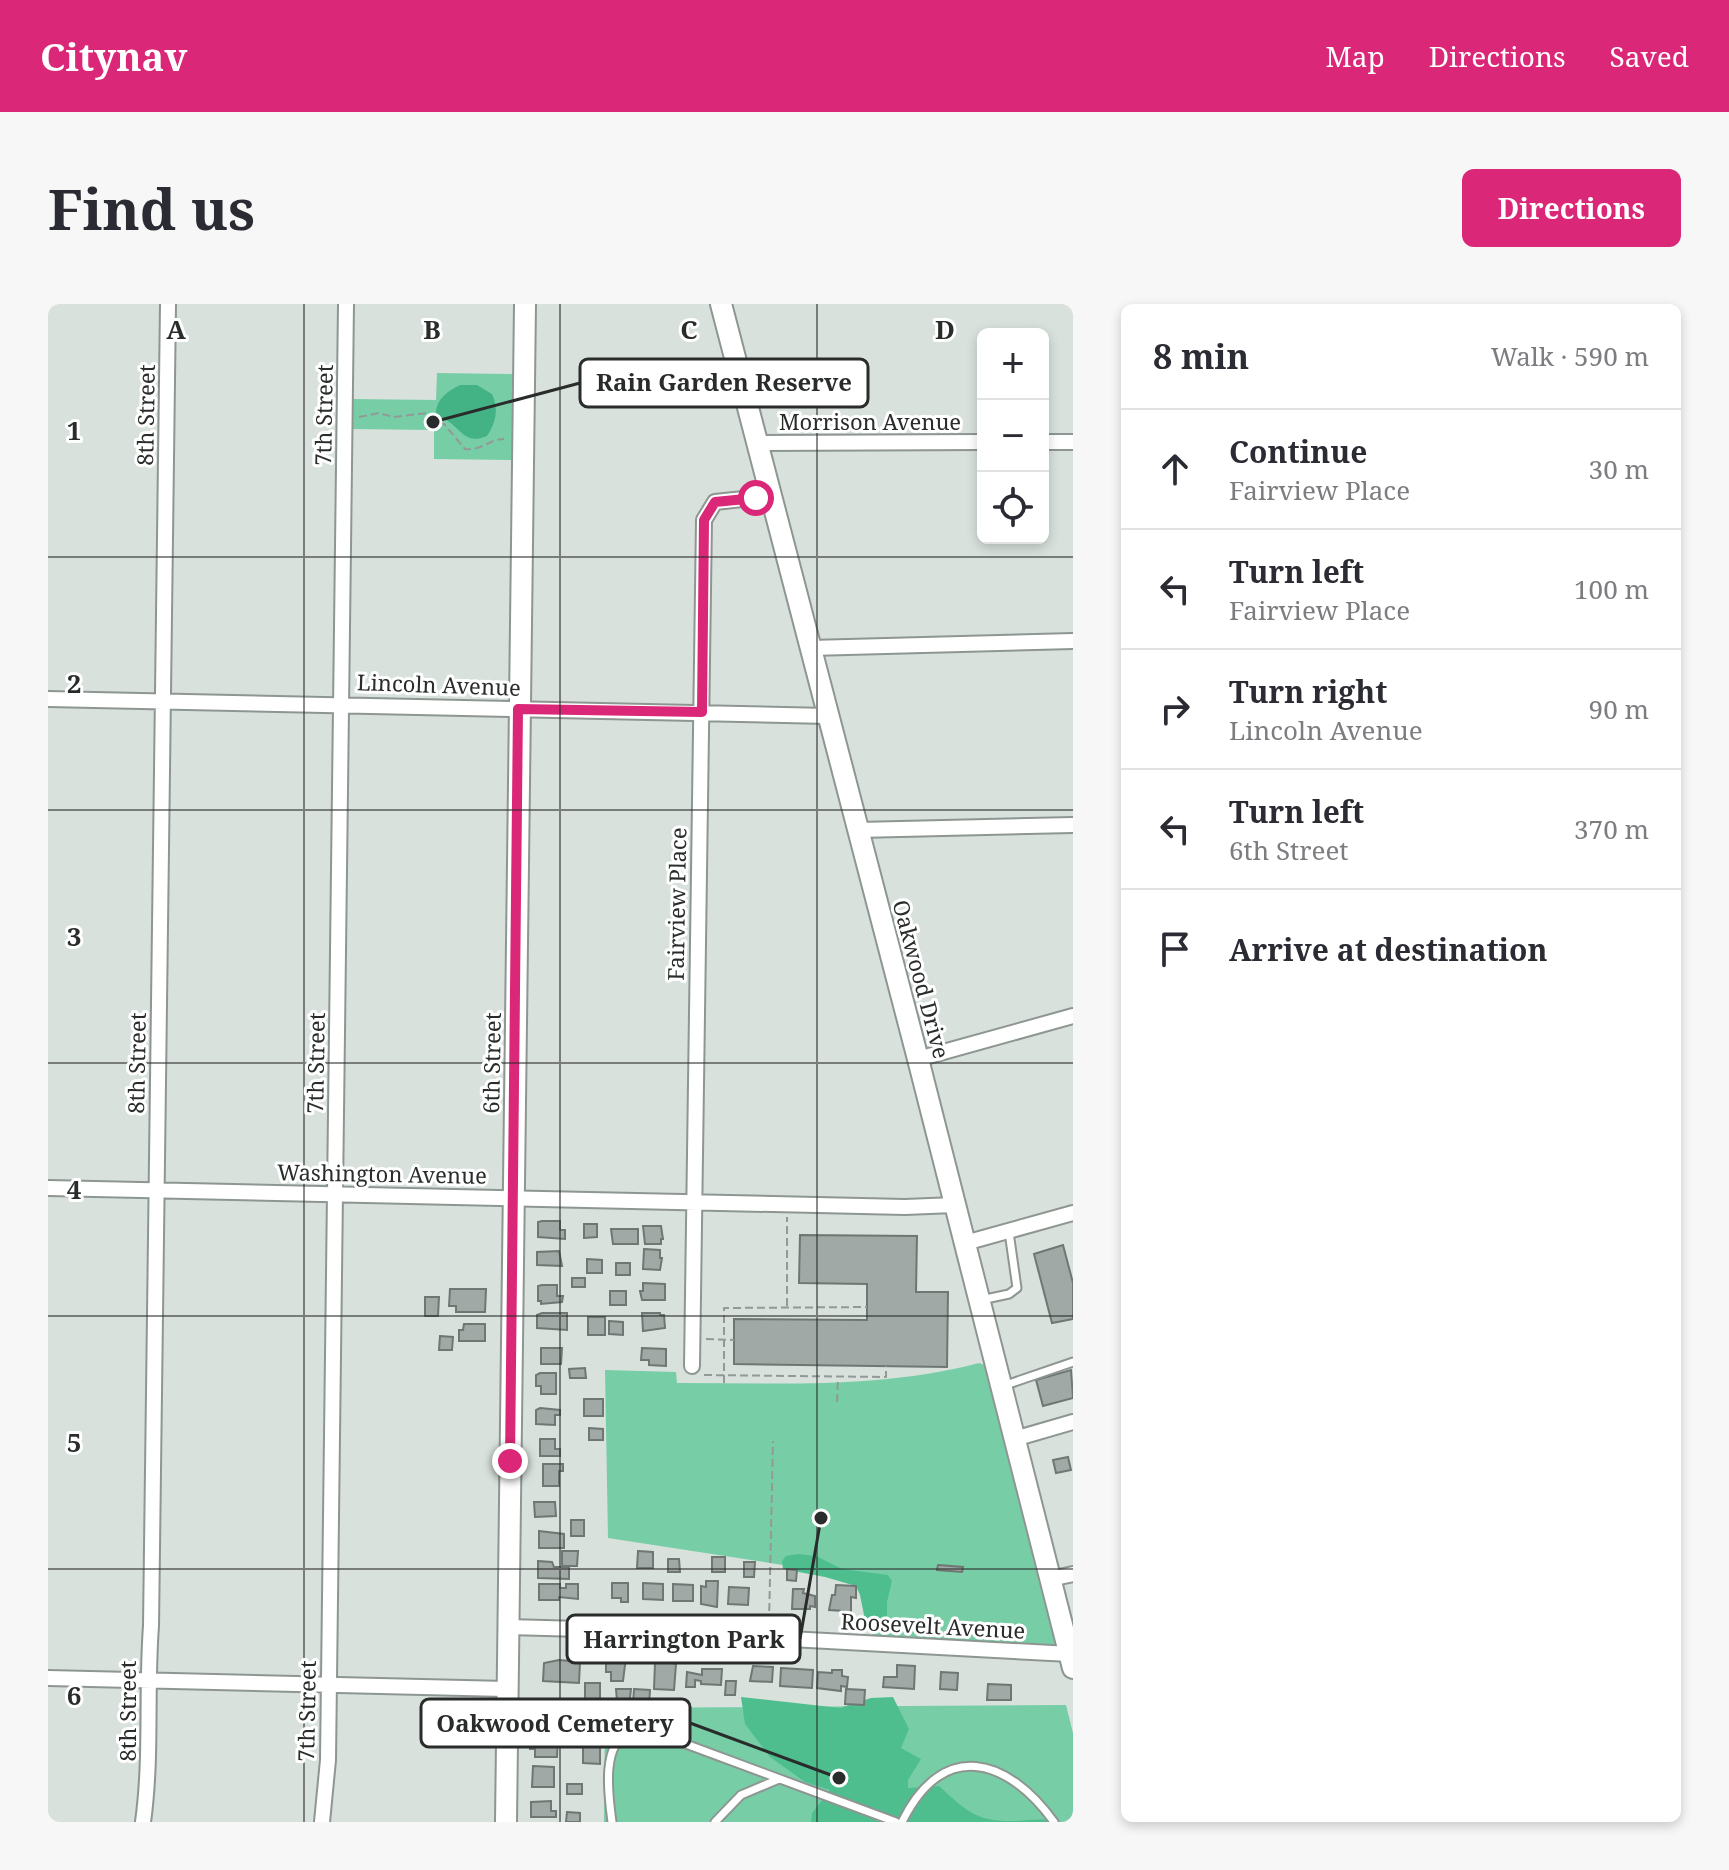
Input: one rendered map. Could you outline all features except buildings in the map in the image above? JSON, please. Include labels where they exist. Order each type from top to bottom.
[{"type":"street","name":"8th Street","points":[[143,1822],[149,1768],[147,1679],[151,1626],[168,304]]},
{"type":"street","name":"7th Street","points":[[322,1822],[328,1760],[346,304]]},
{"type":"street","name":"6th Street","points":[[506,1822],[506,1627],[525,304]]},
{"type":"street","name":"Oakwood Drive","points":[[721,304],[1071,1661]]},
{"type":"street","name":"Morrison Avenue","points":[[758,443],[977,442]]},
{"type":"street","points":[[1049,442],[1073,442]]},
{"type":"street","name":"Fairview Place","points":[[694,1370],[704,520],[715,502],[771,496]]},
{"type":"street","points":[[810,648],[1073,641]]},
{"type":"street","name":"Lincoln Avenue","points":[[48,699],[828,716]]},
{"type":"street","points":[[858,830],[1073,825]]},
{"type":"street","points":[[918,1059],[1073,1016]]},
{"type":"street","name":"Washington Avenue","points":[[48,1188],[905,1207],[955,1205]]},
{"type":"street","points":[[965,1243],[1073,1213]]},
{"type":"street","points":[[1014,1439],[1073,1422]]},
{"type":"street","points":[[1050,1579],[1073,1574]]},
{"type":"street","name":"Roosevelt Avenue","points":[[506,1627],[768,1638],[1071,1661]]},
{"type":"street","points":[[48,1678],[506,1689]]},
{"type":"lane","points":[[979,1301],[1009,1294],[1017,1288],[1009,1232]]},
{"type":"lane","points":[[1001,1387],[1073,1362]]},
{"type":"lane","points":[[612,1822],[609,1767],[612,1750],[620,1738],[631,1734],[655,1734],[675,1740],[899,1822],[923,1788],[944,1772],[968,1765],[1000,1773],[1024,1788],[1054,1822]]},
{"type":"lane","points":[[715,1822],[741,1795],[760,1785],[782,1779]]},
{"type":"path","points":[[358,417],[379,413],[394,417],[427,413],[444,424],[465,449],[476,450],[495,440],[509,440]]},
{"type":"path","points":[[787,1216],[787,1307]]},
{"type":"path","points":[[724,1383],[724,1308],[867,1307]]},
{"type":"path","points":[[705,1339],[734,1340]]},
{"type":"path","points":[[694,1370],[724,1375],[886,1377],[886,1366]]},
{"type":"path","points":[[837,1402],[838,1377]]},
{"type":"path","points":[[768,1638],[773,1441]]},
{"type":"shaded area","points":[[437,373],[515,374],[513,460],[434,459],[434,430],[352,429],[352,399],[436,400]]},
{"type":"shaded area","points":[[460,385],[477,385],[492,394],[496,416],[487,436],[476,439],[468,437],[436,414],[440,400]]},
{"type":"shaded area","points":[[979,1363],[997,1370],[1070,1654],[874,1643],[861,1577],[608,1538],[605,1370],[676,1372],[677,1383],[791,1384],[904,1377]]},
{"type":"shaded area","points":[[786,1556],[816,1556],[842,1569],[888,1575],[892,1581],[887,1602],[887,1629],[866,1625],[856,1586],[783,1569],[782,1561]]},
{"type":"shaded area","points":[[741,1697],[840,1708],[871,1698],[893,1697],[909,1729],[901,1748],[921,1759],[908,1780],[908,1788],[939,1786],[966,1809],[992,1820],[1055,1822],[811,1822],[812,1813],[830,1790],[805,1782],[770,1757],[745,1724]]},
{"type":"shaded area","points":[[1066,1705],[1073,1733],[1073,1822],[604,1822],[605,1708]]},
{"type":"place","name":"Rain Garden Reserve","points":[[433,422]]},
{"type":"place","name":"Harrington Park","points":[[821,1518]]},
{"type":"place","name":"Oakwood Cemetery","points":[[839,1778]]},
{"type":"route","points":[[510,1461],[518,709],[702,712],[704,520],[715,502],[756,498]]}]
